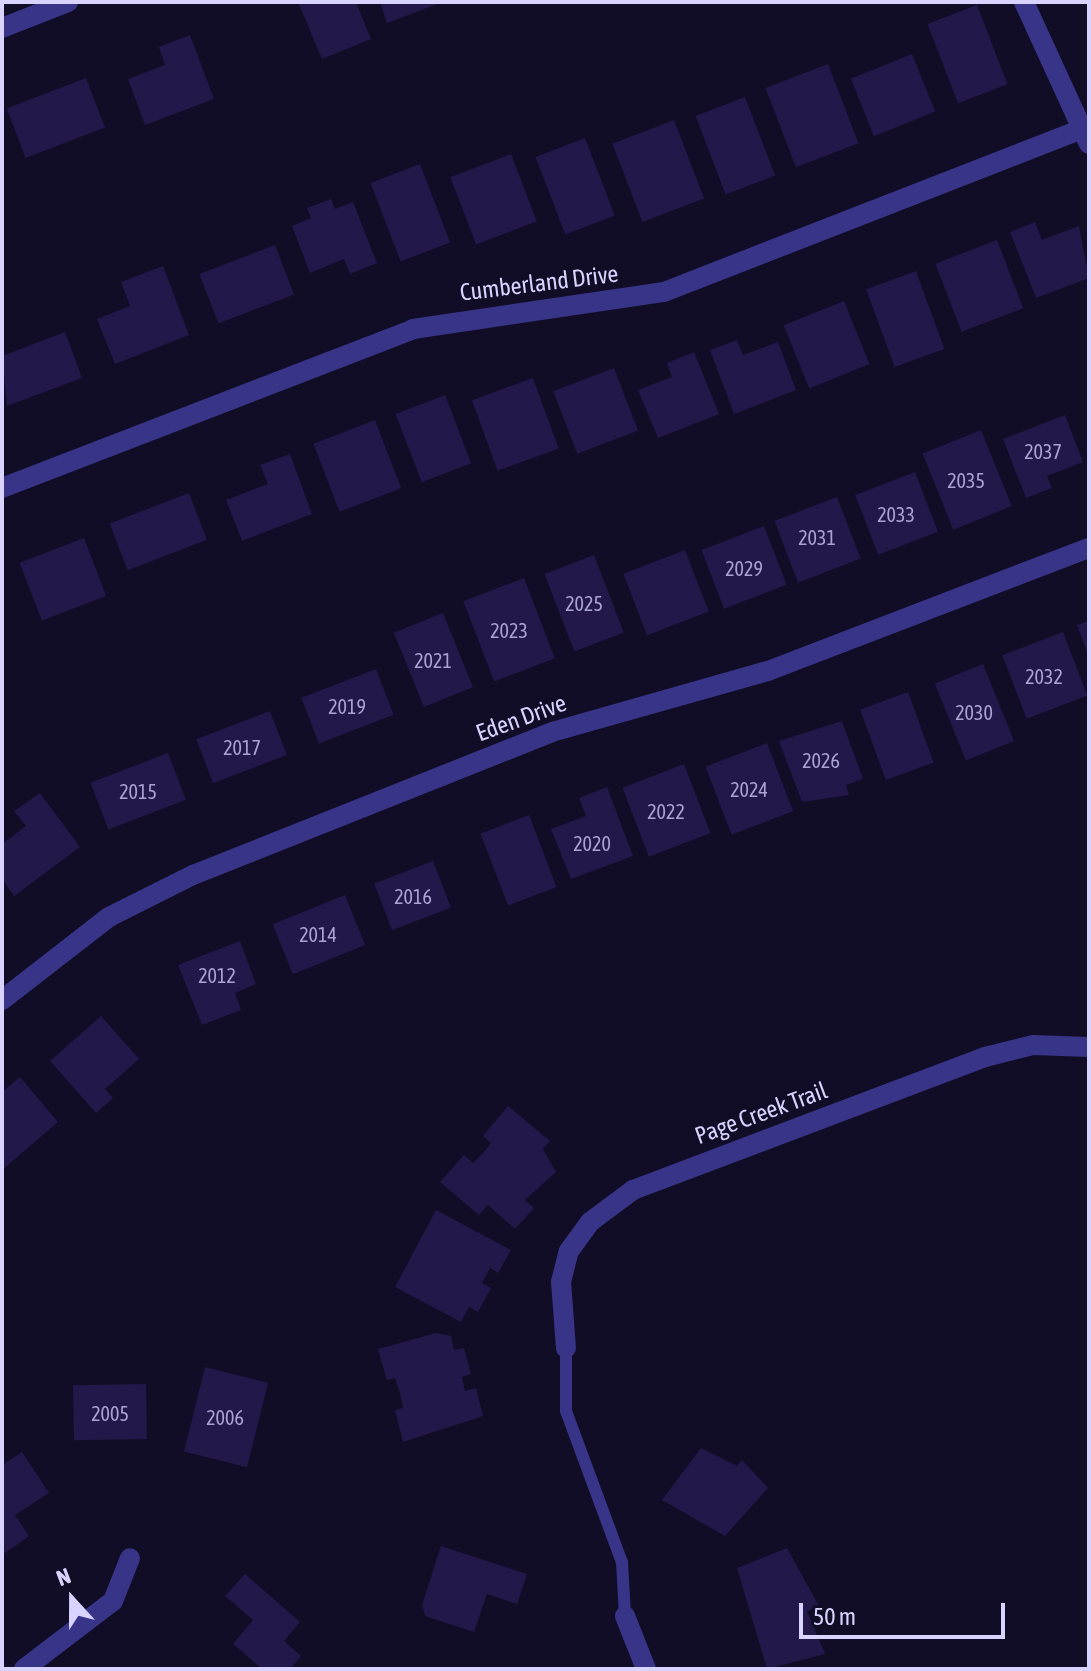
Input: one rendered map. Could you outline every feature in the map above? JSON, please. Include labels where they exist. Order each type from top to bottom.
[{"type":"street","points":[[2,28],[68,2]]},
{"type":"street","points":[[1024,2],[1086,136]]},
{"type":"street","name":"Cumberland Drive","points":[[2,488],[413,329],[664,292],[1086,136]]},
{"type":"street","name":"Eden Drive","points":[[2,1000],[109,917],[193,875],[552,732],[768,671],[1089,548]]},
{"type":"street","name":"Page Creek Trail","points":[[566,1348],[561,1282],[569,1251],[590,1222],[633,1190],[985,1057],[1033,1045],[1089,1047]]},
{"type":"street","points":[[24,1669],[113,1601],[130,1558]]},
{"type":"street","points":[[625,1616],[646,1669]]},
{"type":"lane","points":[[566,1348],[566,1411],[622,1562],[625,1616]]},
{"type":"building","points":[[298,2],[356,2],[371,39],[322,59]]},
{"type":"building","points":[[380,2],[443,2],[387,23]]},
{"type":"building","points":[[977,5],[1007,84],[958,103],[928,24]]},
{"type":"building","points":[[190,35],[214,99],[145,125],[128,79],[165,65],[159,47]]},
{"type":"building","points":[[912,54],[935,111],[874,136],[851,79]]},
{"type":"building","points":[[828,64],[858,143],[796,167],[765,88]]},
{"type":"building","points":[[86,78],[105,127],[26,158],[7,108]]},
{"type":"building","points":[[745,97],[775,175],[726,194],[696,116]]},
{"type":"building","points":[[674,120],[704,198],[642,222],[612,144]]},
{"type":"building","points":[[585,138],[615,215],[565,234],[536,157]]},
{"type":"building","points":[[511,154],[537,221],[476,245],[450,177]]},
{"type":"building","points":[[420,164],[450,242],[401,261],[371,183]]},
{"type":"building","points":[[331,199],[335,209],[353,202],[377,263],[350,274],[344,259],[310,273],[292,226],[311,218],[307,208]]},
{"type":"building","points":[[1035,222],[1042,240],[1079,226],[1089,278],[1036,298],[1010,232]]},
{"type":"building","points":[[997,240],[1023,308],[962,332],[935,264]]},
{"type":"building","points":[[275,245],[294,294],[218,324],[199,274]]},
{"type":"building","points":[[163,266],[189,335],[115,364],[97,319],[130,306],[121,282]]},
{"type":"building","points":[[916,271],[944,349],[895,367],[866,289]]},
{"type":"building","points":[[844,301],[869,364],[809,388],[784,325]]},
{"type":"building","points":[[65,332],[82,378],[7,406],[2,356]]},
{"type":"building","points":[[737,340],[743,355],[778,342],[796,390],[734,414],[710,350]]},
{"type":"building","points":[[694,352],[719,414],[658,438],[638,390],[672,377],[667,363]]},
{"type":"building","points":[[614,368],[638,431],[577,454],[553,391]]},
{"type":"building","points":[[533,378],[559,448],[498,471],[472,400]]},
{"type":"building","points":[[445,395],[471,463],[422,482],[396,414]]},
{"type":"building","points":[[1065,415],[1083,462],[1047,476],[1052,488],[1026,498],[1003,439]]},
{"type":"building","points":[[375,420],[401,488],[340,512],[313,444]]},
{"type":"building","points":[[981,430],[1012,506],[953,530],[923,454]]},
{"type":"building","points":[[290,454],[312,514],[242,541],[226,500],[268,484],[260,465]]},
{"type":"building","points":[[915,472],[938,532],[878,555],[855,495]]},
{"type":"building","points":[[189,493],[207,540],[128,570],[110,523]]},
{"type":"building","points":[[837,497],[861,559],[798,583],[774,521]]},
{"type":"building","points":[[764,526],[787,585],[724,609],[701,550]]},
{"type":"building","points":[[84,538],[106,596],[42,621],[20,563]]},
{"type":"building","points":[[685,550],[709,612],[647,635],[623,574]]},
{"type":"building","points":[[594,555],[624,632],[574,651],[545,574]]},
{"type":"building","points":[[524,578],[555,658],[494,682],[463,601]]},
{"type":"building","points":[[443,613],[473,687],[424,707],[394,633]]},
{"type":"building","points":[[1089,621],[1089,657],[1077,625]]},
{"type":"building","points":[[1063,632],[1087,695],[1027,719],[1002,655]]},
{"type":"building","points":[[983,664],[1014,741],[966,760],[935,683]]},
{"type":"building","points":[[376,669],[394,715],[319,743],[301,698]]},
{"type":"building","points":[[908,692],[934,762],[886,780],[860,709]]},
{"type":"building","points":[[270,711],[287,755],[213,783],[196,739]]},
{"type":"building","points":[[842,721],[863,779],[846,785],[849,795],[802,802],[779,741]]},
{"type":"building","points":[[767,743],[793,811],[732,835],[705,767]]},
{"type":"building","points":[[168,753],[186,800],[108,829],[91,783]]},
{"type":"building","points":[[684,764],[711,833],[649,857],[622,788]]},
{"type":"building","points":[[607,787],[633,856],[571,879],[551,829],[586,816],[579,798]]},
{"type":"building","points":[[40,793],[80,847],[14,896],[2,879],[2,844],[26,826],[14,811]]},
{"type":"building","points":[[529,815],[557,887],[508,906],[480,834]]},
{"type":"building","points":[[433,861],[451,908],[392,930],[374,884]]},
{"type":"building","points":[[345,895],[365,945],[293,974],[273,924]]},
{"type":"building","points":[[240,941],[256,984],[235,993],[241,1010],[202,1025],[178,965]]},
{"type":"building","points":[[101,1016],[139,1059],[105,1089],[113,1098],[96,1113],[50,1061]]},
{"type":"building","points":[[20,1077],[58,1122],[2,1170],[2,1092]]},
{"type":"building","points":[[508,1106],[550,1141],[543,1149],[556,1172],[525,1200],[534,1208],[515,1229],[488,1205],[479,1215],[440,1182],[464,1155],[473,1163],[483,1153],[491,1143],[483,1136]]},
{"type":"building","points":[[436,1210],[511,1250],[498,1273],[490,1268],[482,1283],[491,1288],[478,1312],[469,1307],[461,1322],[395,1287]]},
{"type":"building","points":[[436,1333],[451,1336],[454,1350],[464,1348],[471,1374],[462,1377],[465,1391],[476,1388],[483,1416],[403,1442],[395,1410],[403,1408],[400,1393],[395,1378],[387,1380],[378,1349]]},
{"type":"building","points":[[205,1367],[268,1383],[247,1467],[184,1451]]},
{"type":"building","points":[[146,1384],[147,1439],[74,1440],[73,1385]]},
{"type":"building","points":[[701,1448],[737,1466],[742,1460],[768,1488],[725,1536],[662,1500]]},
{"type":"building","points":[[22,1452],[49,1493],[15,1515],[29,1536],[2,1555],[2,1465]]},
{"type":"building","points":[[441,1546],[527,1574],[517,1604],[487,1594],[474,1632],[425,1616],[422,1605]]},
{"type":"building","points":[[787,1548],[819,1606],[807,1611],[825,1654],[767,1669],[737,1568]]},
{"type":"building","points":[[245,1574],[300,1622],[284,1641],[301,1656],[290,1669],[262,1669],[233,1644],[253,1620],[225,1596]]}]
